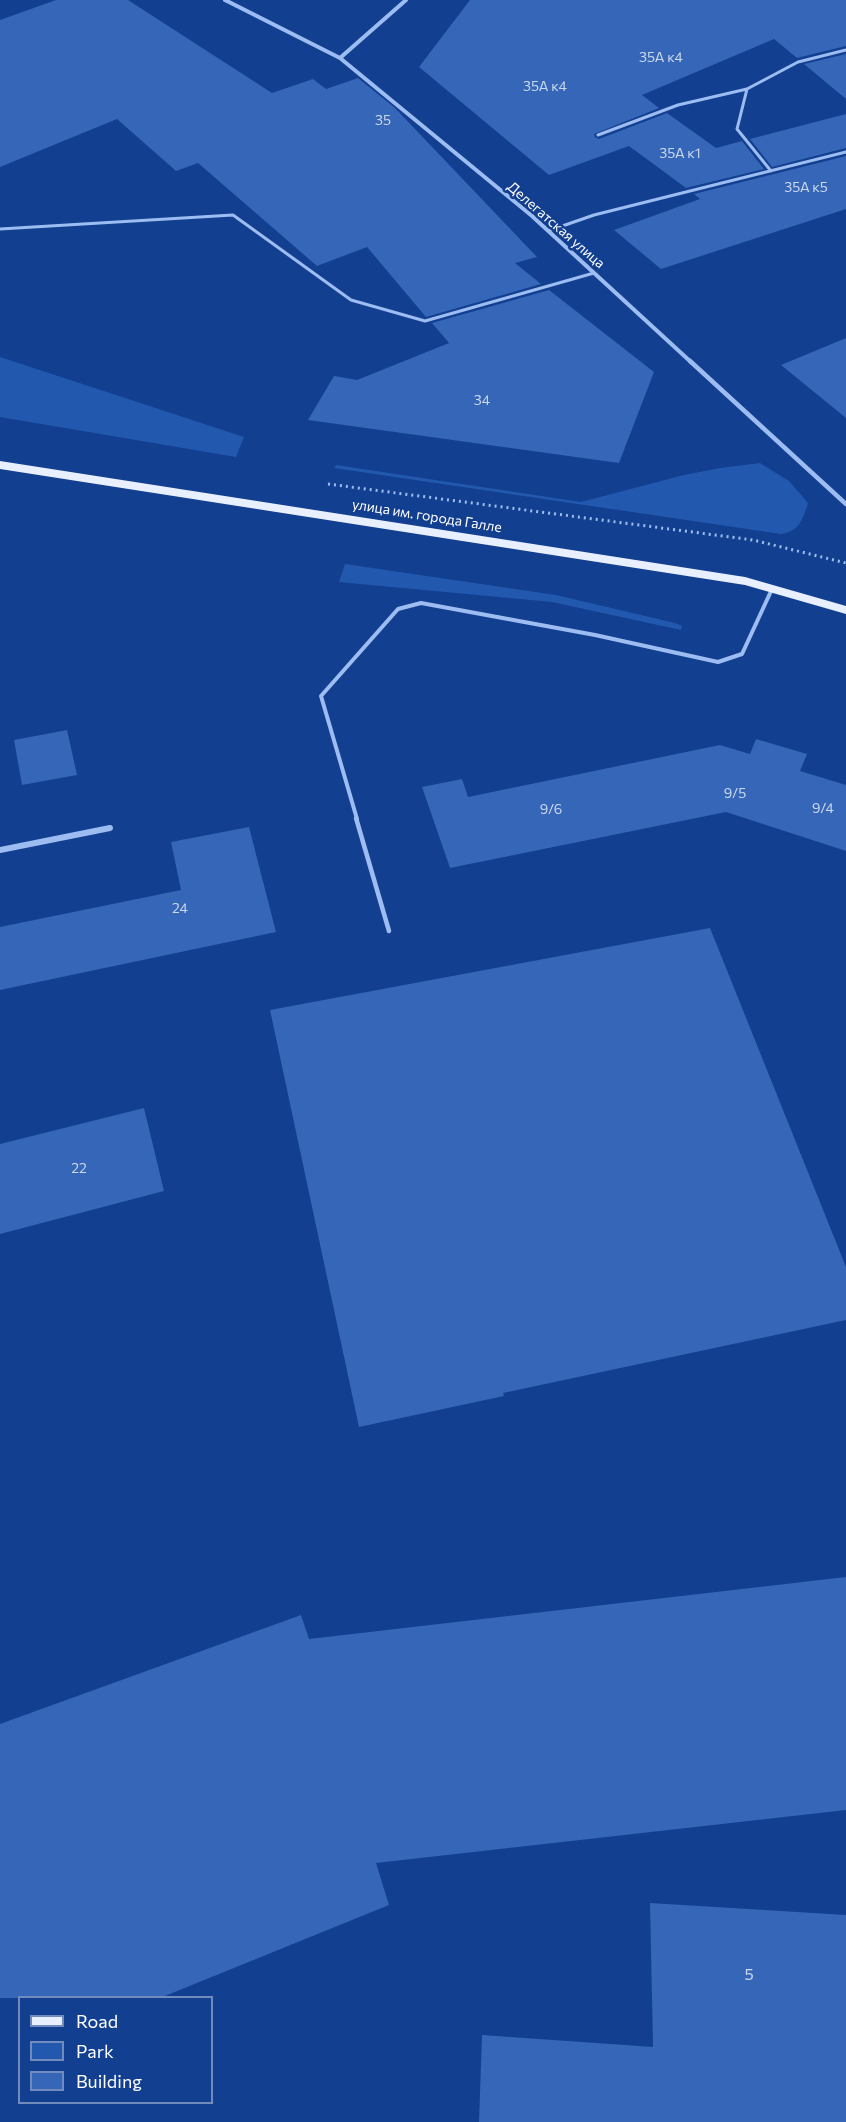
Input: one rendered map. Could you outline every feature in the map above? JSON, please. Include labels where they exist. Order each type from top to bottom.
[{"type":"main road","name":"улица им. города Галле","points":[[0,465],[745,581],[846,610]]},
{"type":"street","name":"Делегатская улица","points":[[225,0],[340,58],[548,231],[846,504]]},
{"type":"street","points":[[340,58],[406,0]]},
{"type":"street","points":[[0,850],[110,828]]},
{"type":"lane","points":[[598,135],[678,105],[747,89],[798,62],[846,50]]},
{"type":"lane","points":[[747,89],[737,129],[771,171]]},
{"type":"lane","points":[[548,231],[594,215],[846,153]]},
{"type":"lane","points":[[0,229],[233,215],[351,300],[425,321],[594,273]]},
{"type":"lane","points":[[389,932],[321,696],[398,609],[421,603],[595,635],[717,662],[742,654],[772,588]]},
{"type":"path","points":[[322,483],[753,540],[846,563]]},
{"type":"green space","points":[[0,357],[244,437],[236,457],[0,417]]},
{"type":"green space","points":[[760,463],[789,481],[808,503],[799,524],[792,531],[781,534],[334,468],[336,465],[581,502],[684,475]]},
{"type":"green space","points":[[345,564],[556,595],[682,626],[681,630],[552,602],[339,582]]},
{"type":"building","points":[[56,0],[128,0],[272,93],[313,79],[326,89],[358,78],[395,108],[537,257],[515,263],[541,284],[426,317],[367,247],[317,266],[198,163],[176,171],[117,119],[0,167],[0,20]]},
{"type":"building","points":[[470,0],[846,0],[846,46],[797,58],[774,39],[642,95],[659,108],[594,134],[599,139],[667,113],[716,148],[742,141],[764,169],[686,188],[629,146],[549,175],[419,67]]},
{"type":"building","points":[[846,54],[846,99],[804,64]]},
{"type":"building","points":[[846,114],[846,148],[772,167],[750,139]]},
{"type":"building","points":[[846,156],[846,209],[661,269],[614,230],[700,199],[694,194]]},
{"type":"building","points":[[549,290],[654,372],[619,463],[308,420],[334,376],[357,380],[449,343],[432,323]]},
{"type":"building","points":[[846,338],[846,418],[781,365]]},
{"type":"building","points":[[67,730],[77,775],[22,785],[14,740]]},
{"type":"building","points":[[756,739],[807,754],[800,771],[846,785],[846,851],[726,812],[450,868],[422,787],[462,779],[468,797],[720,745],[750,754]]},
{"type":"building","points":[[249,827],[276,932],[0,990],[0,927],[181,890],[171,842]]},
{"type":"building","points":[[710,928],[846,1267],[846,1320],[503,1393],[504,1396],[359,1427],[270,1010]]},
{"type":"building","points":[[144,1108],[164,1191],[0,1234],[0,1144]]},
{"type":"building","points":[[846,1577],[846,1810],[376,1863],[389,1905],[165,1996],[0,1998],[0,1724],[301,1615],[309,1639]]},
{"type":"building","points":[[650,1903],[846,1915],[846,2122],[479,2122],[482,2035],[653,2047]]}]
